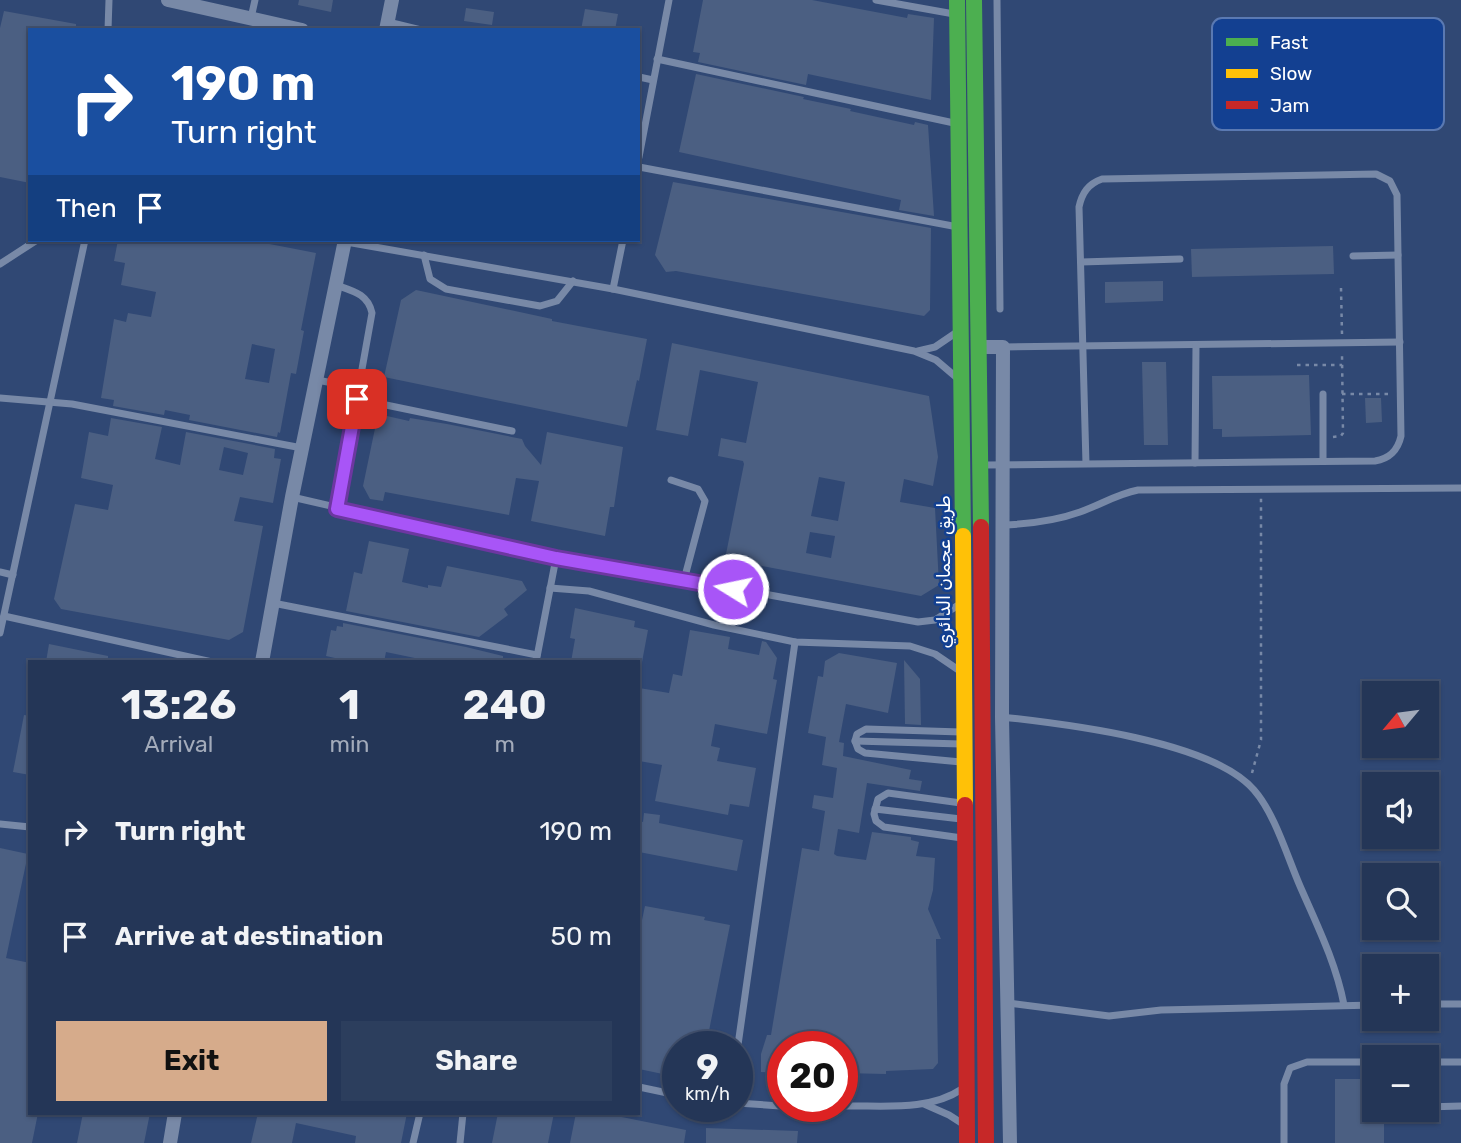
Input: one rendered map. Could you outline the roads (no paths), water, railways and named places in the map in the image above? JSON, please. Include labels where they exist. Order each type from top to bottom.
[{"type":"main road","name":"طريق عجمان الدائري","points":[[974,0],[981,465],[986,1143]]},
{"type":"main road","name":"طريق عجمان الدائري","points":[[957,7],[967,1136]]},
{"type":"street","points":[[171,0],[294,28]]},
{"type":"street","points":[[387,26],[393,0]]},
{"type":"street","points":[[262,660],[292,498],[345,242]]},
{"type":"street","points":[[979,347],[1003,346],[1002,718],[1010,1143]]},
{"type":"street","points":[[170,1143],[175,1115]]},
{"type":"lane","points":[[108,28],[109,0]]},
{"type":"lane","points":[[251,18],[255,0]]},
{"type":"lane","points":[[640,152],[669,0]]},
{"type":"lane","points":[[876,0],[957,7]]},
{"type":"lane","points":[[997,0],[1000,310]]},
{"type":"lane","points":[[657,59],[958,124]]},
{"type":"lane","points":[[640,77],[653,80]]},
{"type":"lane","points":[[640,167],[959,227]]},
{"type":"lane","points":[[981,465],[1003,464],[1086,464],[1375,461],[1393,453],[1401,436],[1401,394],[1397,195],[1390,181],[1381,175],[1102,179],[1090,185],[1080,201],[1086,464]]},
{"type":"lane","points":[[0,264],[34,242]]},
{"type":"lane","points":[[0,633],[85,242]]},
{"type":"lane","points":[[356,242],[573,281],[914,351],[936,360],[962,383]]},
{"type":"lane","points":[[613,289],[623,242]]},
{"type":"lane","points":[[424,255],[430,279],[440,287],[486,297],[540,306],[557,301],[573,281]]},
{"type":"lane","points":[[1353,256],[1398,255]]},
{"type":"lane","points":[[1081,261],[1180,259]]},
{"type":"lane","points":[[336,285],[362,295],[372,313],[337,509]]},
{"type":"lane","points":[[914,351],[935,347],[961,328]]},
{"type":"lane","points":[[1003,346],[1400,342]]},
{"type":"lane","points":[[1195,463],[1196,345]]},
{"type":"lane","points":[[317,380],[359,388]]},
{"type":"lane","points":[[1323,394],[1323,461]]},
{"type":"lane","points":[[0,398],[72,404],[303,448]]},
{"type":"lane","points":[[357,399],[512,431]]},
{"type":"lane","points":[[671,480],[698,489],[705,501],[684,580]]},
{"type":"lane","points":[[1003,525],[1062,518],[1138,490],[1461,488]]},
{"type":"lane","points":[[292,498],[556,558],[918,622],[935,620],[963,602]]},
{"type":"lane","points":[[273,603],[536,658],[556,558]]},
{"type":"lane","points":[[0,572],[13,575]]},
{"type":"lane","points":[[550,588],[589,591],[691,619],[794,642],[910,646],[935,654],[964,675]]},
{"type":"lane","points":[[4,616],[203,660]]},
{"type":"lane","points":[[740,1031],[794,642]]},
{"type":"lane","points":[[1002,718],[1094,730],[1172,748],[1228,767],[1248,783],[1264,804],[1326,944],[1337,974],[1344,1006]]},
{"type":"lane","points":[[965,738],[870,729],[860,732],[855,741],[858,749],[865,753],[965,762]]},
{"type":"lane","points":[[855,741],[965,738]]},
{"type":"lane","points":[[965,812],[892,793],[881,796],[875,809],[876,821],[884,827],[966,838]]},
{"type":"lane","points":[[875,809],[965,812]]},
{"type":"lane","points":[[0,824],[28,827]]},
{"type":"lane","points":[[1007,1003],[1109,1016],[1161,1010],[1362,1005]]},
{"type":"lane","points":[[1439,1004],[1461,1004]]},
{"type":"lane","points":[[1284,1143],[1284,1084],[1290,1068],[1307,1062],[1362,1062]]},
{"type":"lane","points":[[1439,1062],[1461,1062]]},
{"type":"lane","points":[[858,1106],[923,1104],[949,1097],[968,1083]]},
{"type":"lane","points":[[640,1087],[662,1092]]},
{"type":"lane","points":[[923,1104],[949,1115],[967,1136]]},
{"type":"lane","points":[[1439,1107],[1461,1106]]},
{"type":"lane","points":[[413,1143],[420,1115]]},
{"type":"lane","points":[[460,1143],[463,1115]]}]
